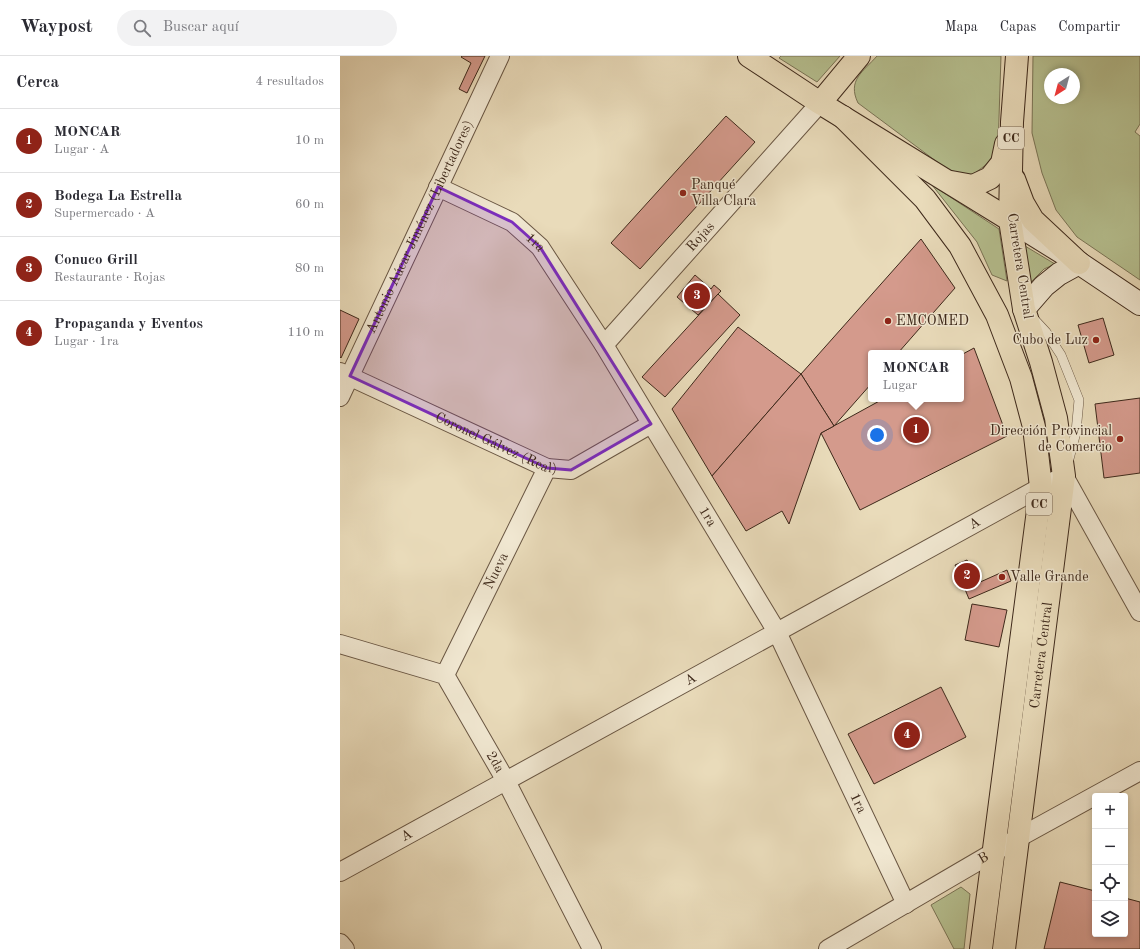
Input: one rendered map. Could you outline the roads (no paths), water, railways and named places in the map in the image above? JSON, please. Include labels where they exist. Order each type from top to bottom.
[{"type":"main road","name":"CC","points":[[749,56],[843,117]]},
{"type":"main road","name":"Rojas","points":[[820,103],[859,56]]},
{"type":"main road","name":"Carretera Central","points":[[1004,949],[1064,476],[1056,418],[1041,362],[1024,309],[1010,220],[1012,122],[1017,56]]},
{"type":"main road","name":"Carretera Central","points":[[843,117],[925,199],[960,246],[997,315],[1021,378],[1034,427],[1041,487],[981,949]]},
{"type":"main road","points":[[843,117],[1010,220]]},
{"type":"main road","points":[[947,182],[973,186],[990,178],[1002,162],[1012,122]]},
{"type":"main road","points":[[1010,169],[1023,202],[1034,220],[1079,263]]},
{"type":"street","name":"Antonio Aúcar Jiménez (Libertadores)","points":[[340,396],[345,374],[438,187],[500,56]]},
{"type":"street","name":"Rojas","points":[[604,345],[820,103]]},
{"type":"street","name":"1ra","points":[[438,187],[512,222],[540,247],[604,345],[777,632],[906,904]]},
{"type":"street","points":[[1010,220],[1079,263],[1140,304]]},
{"type":"street","points":[[1024,309],[1044,286],[1058,274],[1079,263]]},
{"type":"street","name":"Coronel Gálvez (Real)","points":[[345,374],[547,468],[571,470],[652,424]]},
{"type":"street","name":"Nueva","points":[[445,675],[547,468]]},
{"type":"street","name":"A","points":[[340,872],[1041,487],[1064,476]]},
{"type":"street","points":[[1064,476],[1140,612]]},
{"type":"street","points":[[340,644],[445,675]]},
{"type":"street","name":"2da","points":[[445,675],[506,781],[592,949]]},
{"type":"street","name":"B","points":[[828,949],[993,854],[1018,838],[1140,771]]},
{"type":"street","points":[[340,943],[345,949]]},
{"type":"place","name":"Panqué Villa Clara","points":[[683,193]]},
{"type":"place","name":"Conuco Grill","points":[[697,296]]},
{"type":"place","name":"EMCOMED","points":[[888,321]]},
{"type":"place","name":"Cubo de Luz","points":[[1096,340]]},
{"type":"place","name":"MONCAR","points":[[916,430]]},
{"type":"place","name":"Dirección Provincial de Comercio","points":[[1120,439]]},
{"type":"place","name":"Bodega La Estrella","points":[[967,576]]},
{"type":"place","name":"Valle Grande","points":[[1002,577]]},
{"type":"place","name":"Propaganda y Eventos","points":[[907,735]]}]
